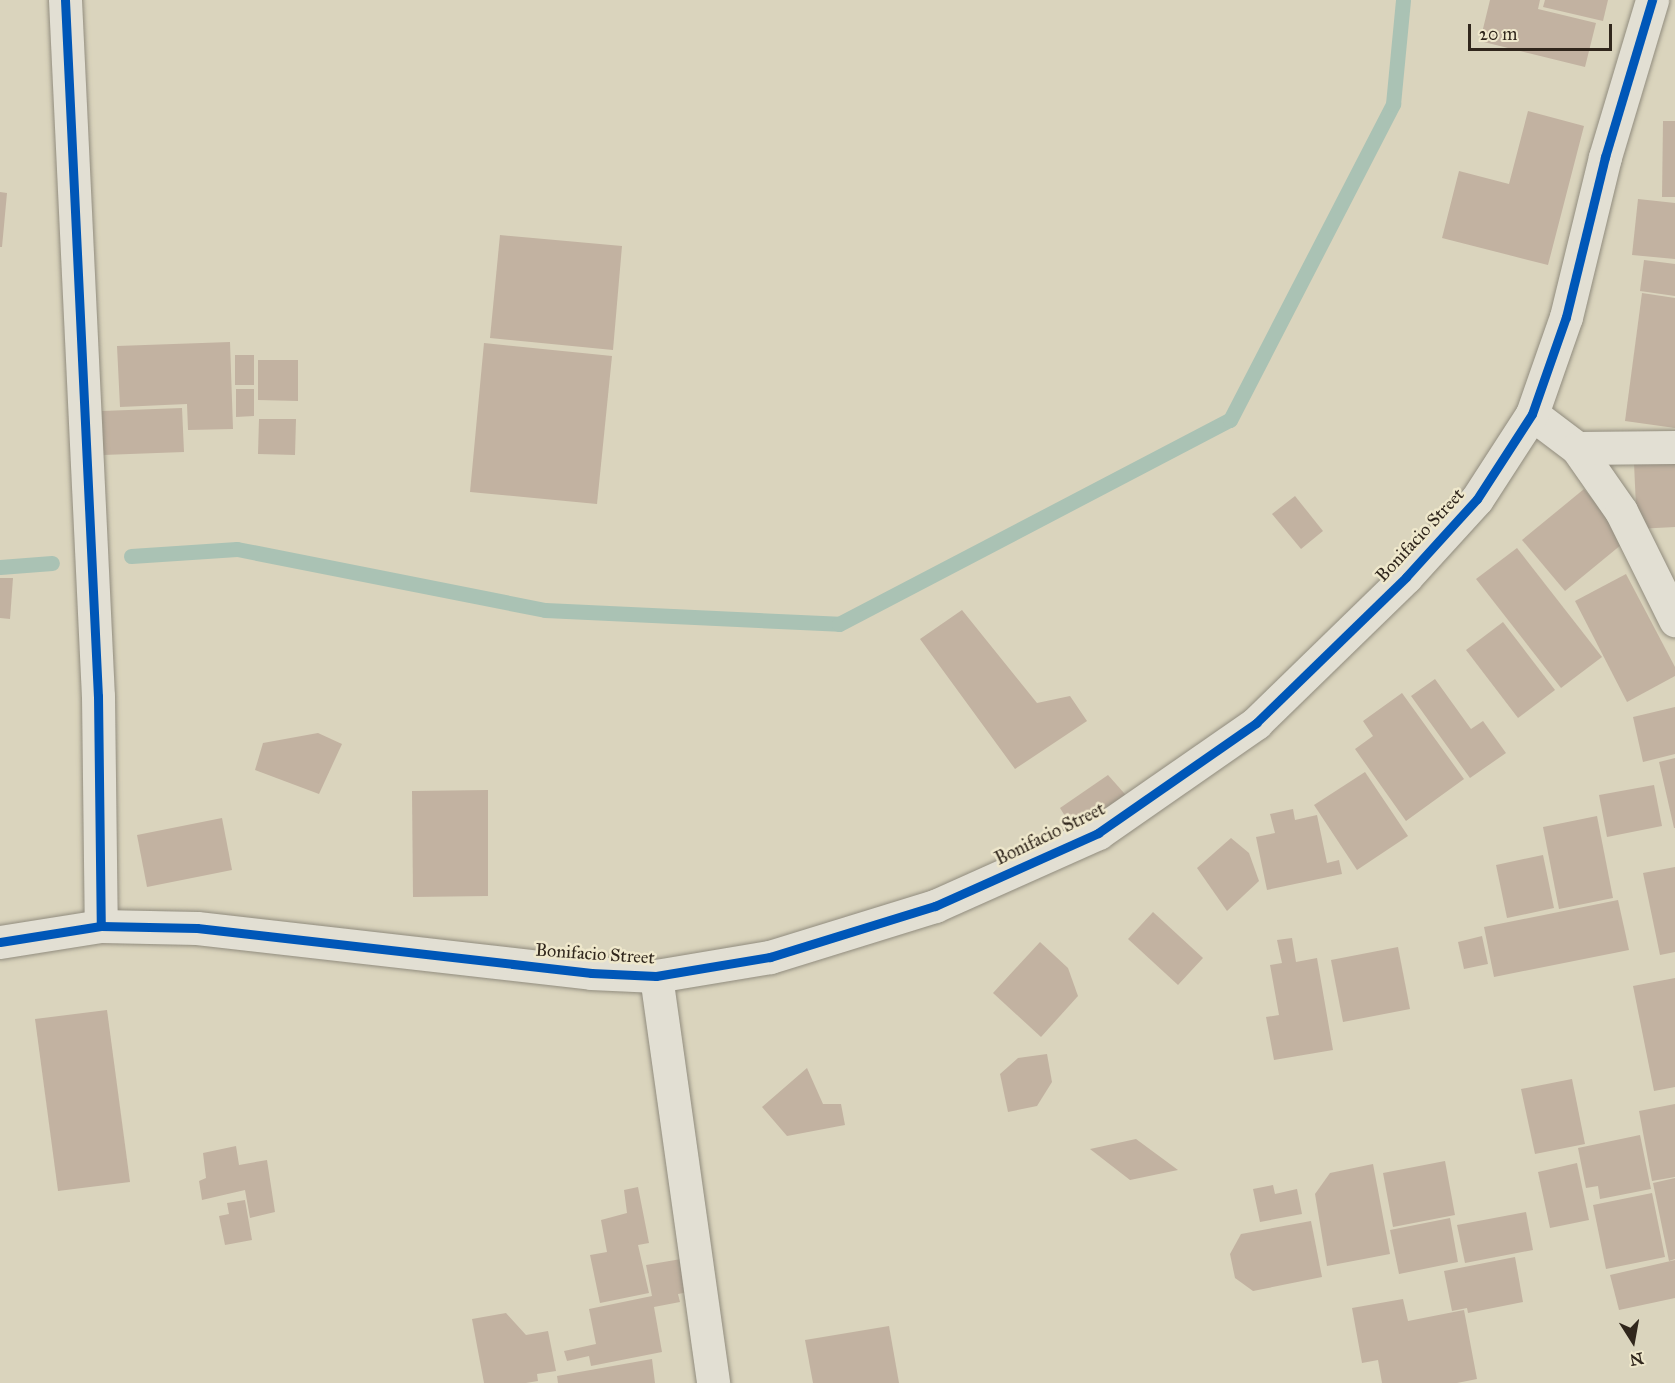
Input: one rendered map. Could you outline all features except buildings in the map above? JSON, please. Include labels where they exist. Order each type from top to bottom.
[{"type":"street","points":[[65,0],[96,662],[101,926]]},
{"type":"street","name":"Bonifacio Street","points":[[0,942],[101,926],[197,928],[591,973],[656,976],[770,957],[935,906],[1098,833],[1256,723],[1406,577],[1477,499],[1532,414],[1566,317],[1605,157],[1652,0]]},
{"type":"street","points":[[1532,414],[1577,448],[1621,511],[1675,621]]},
{"type":"street","points":[[1577,448],[1675,447]]},
{"type":"street","points":[[656,976],[713,1383]]},
{"type":"waterway","points":[[131,556],[237,549],[545,610],[839,624],[1230,420],[1393,104],[1403,0]]},
{"type":"waterway","points":[[0,567],[52,563]]},
{"type":"cycle path","points":[[65,0],[98,696],[101,926]]},
{"type":"cycle path","points":[[0,942],[101,926],[197,928],[591,973],[656,976],[770,957],[935,906],[1098,833],[1256,723],[1406,577],[1477,499],[1532,414],[1566,317],[1605,157],[1652,0]]}]
